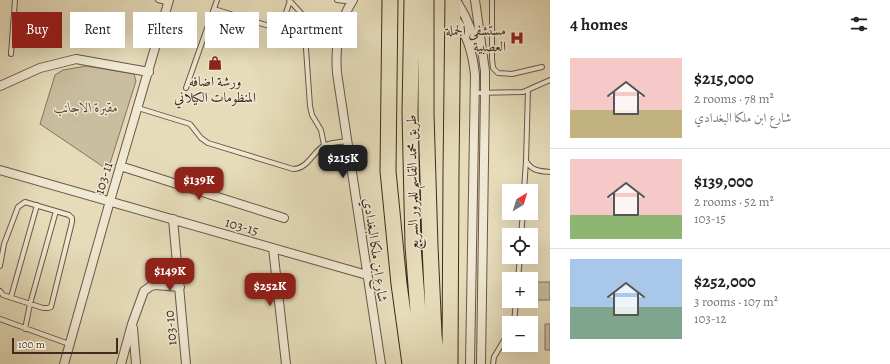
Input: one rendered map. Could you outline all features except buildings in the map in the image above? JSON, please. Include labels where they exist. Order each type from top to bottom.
[{"type":"highway","points":[[390,0],[388,171],[399,284],[410,364]]},
{"type":"highway","name":"طريق محمد القاسم للمرور السريع","points":[[412,0],[410,113],[413,246],[422,364]]},
{"type":"highway","name":"طريق محمد القاسم للمرور السريع","points":[[426,0],[426,114],[430,246],[434,335],[437,364]]},
{"type":"highway","points":[[450,364],[453,16],[455,0]]},
{"type":"street","name":"شارع ابن ملكا البغدادي","points":[[352,0],[346,10],[338,34],[336,59],[337,73],[380,364]]},
{"type":"street","points":[[455,0],[470,27],[483,60]]},
{"type":"street","points":[[475,0],[486,92],[481,364]]},
{"type":"street","name":"103-11","points":[[64,364],[120,166],[169,1]]},
{"type":"street","points":[[453,16],[461,28],[470,50],[475,71],[470,364]]},
{"type":"street","points":[[0,86],[40,68],[76,59],[149,72]]},
{"type":"street","points":[[120,166],[284,218]]},
{"type":"street","name":"103-15","points":[[0,170],[367,275]]},
{"type":"street","name":"103-10","points":[[173,219],[186,364]]},
{"type":"street","points":[[273,248],[286,364]]},
{"type":"street","points":[[121,364],[132,324],[142,295],[147,288],[155,285],[180,287]]},
{"type":"street","points":[[132,324],[136,364]]},
{"type":"lane","points":[[11,54],[15,0]]},
{"type":"lane","points":[[158,0],[169,1]]},
{"type":"lane","points":[[186,88],[217,0]]},
{"type":"lane","points":[[337,0],[352,0]]},
{"type":"lane","points":[[492,0],[493,68],[498,73],[512,74],[542,67]]},
{"type":"lane","points":[[214,9],[279,29],[290,1],[301,13],[304,20],[310,106],[312,115],[321,130],[324,145]]},
{"type":"lane","points":[[475,93],[528,90],[550,80]]},
{"type":"lane","points":[[524,184],[528,90]]},
{"type":"lane","points":[[138,108],[190,124],[201,138],[208,143],[293,169],[303,167],[324,145],[348,141]]},
{"type":"lane","points":[[526,161],[529,166],[536,170],[550,172]]},
{"type":"lane","points":[[0,266],[2,244],[18,207],[26,202],[69,215],[72,218],[51,307],[43,308],[30,304],[3,295],[0,291]]},
{"type":"lane","points":[[11,297],[37,205]]},
{"type":"lane","points":[[25,329],[30,304],[56,211]]},
{"type":"lane","points":[[0,319],[70,344]]},
{"type":"lane","points":[[494,364],[494,357],[502,344]]},
{"type":"green space","name":"مقبرة الاجانب","points":[[86,66],[134,74],[136,81],[108,170],[40,124],[55,75],[63,70]]},
{"type":"green space","points":[[538,282],[550,282],[550,300],[538,300]]},
{"type":"green space","points":[[545,324],[550,324],[550,350],[545,350]]},
{"type":"place","name":"مستشفى الجملة العصبية","points":[[517,38]]},
{"type":"place","name":"ورشة اضافه المنظومات الكيلاني","points":[[215,63]]}]
